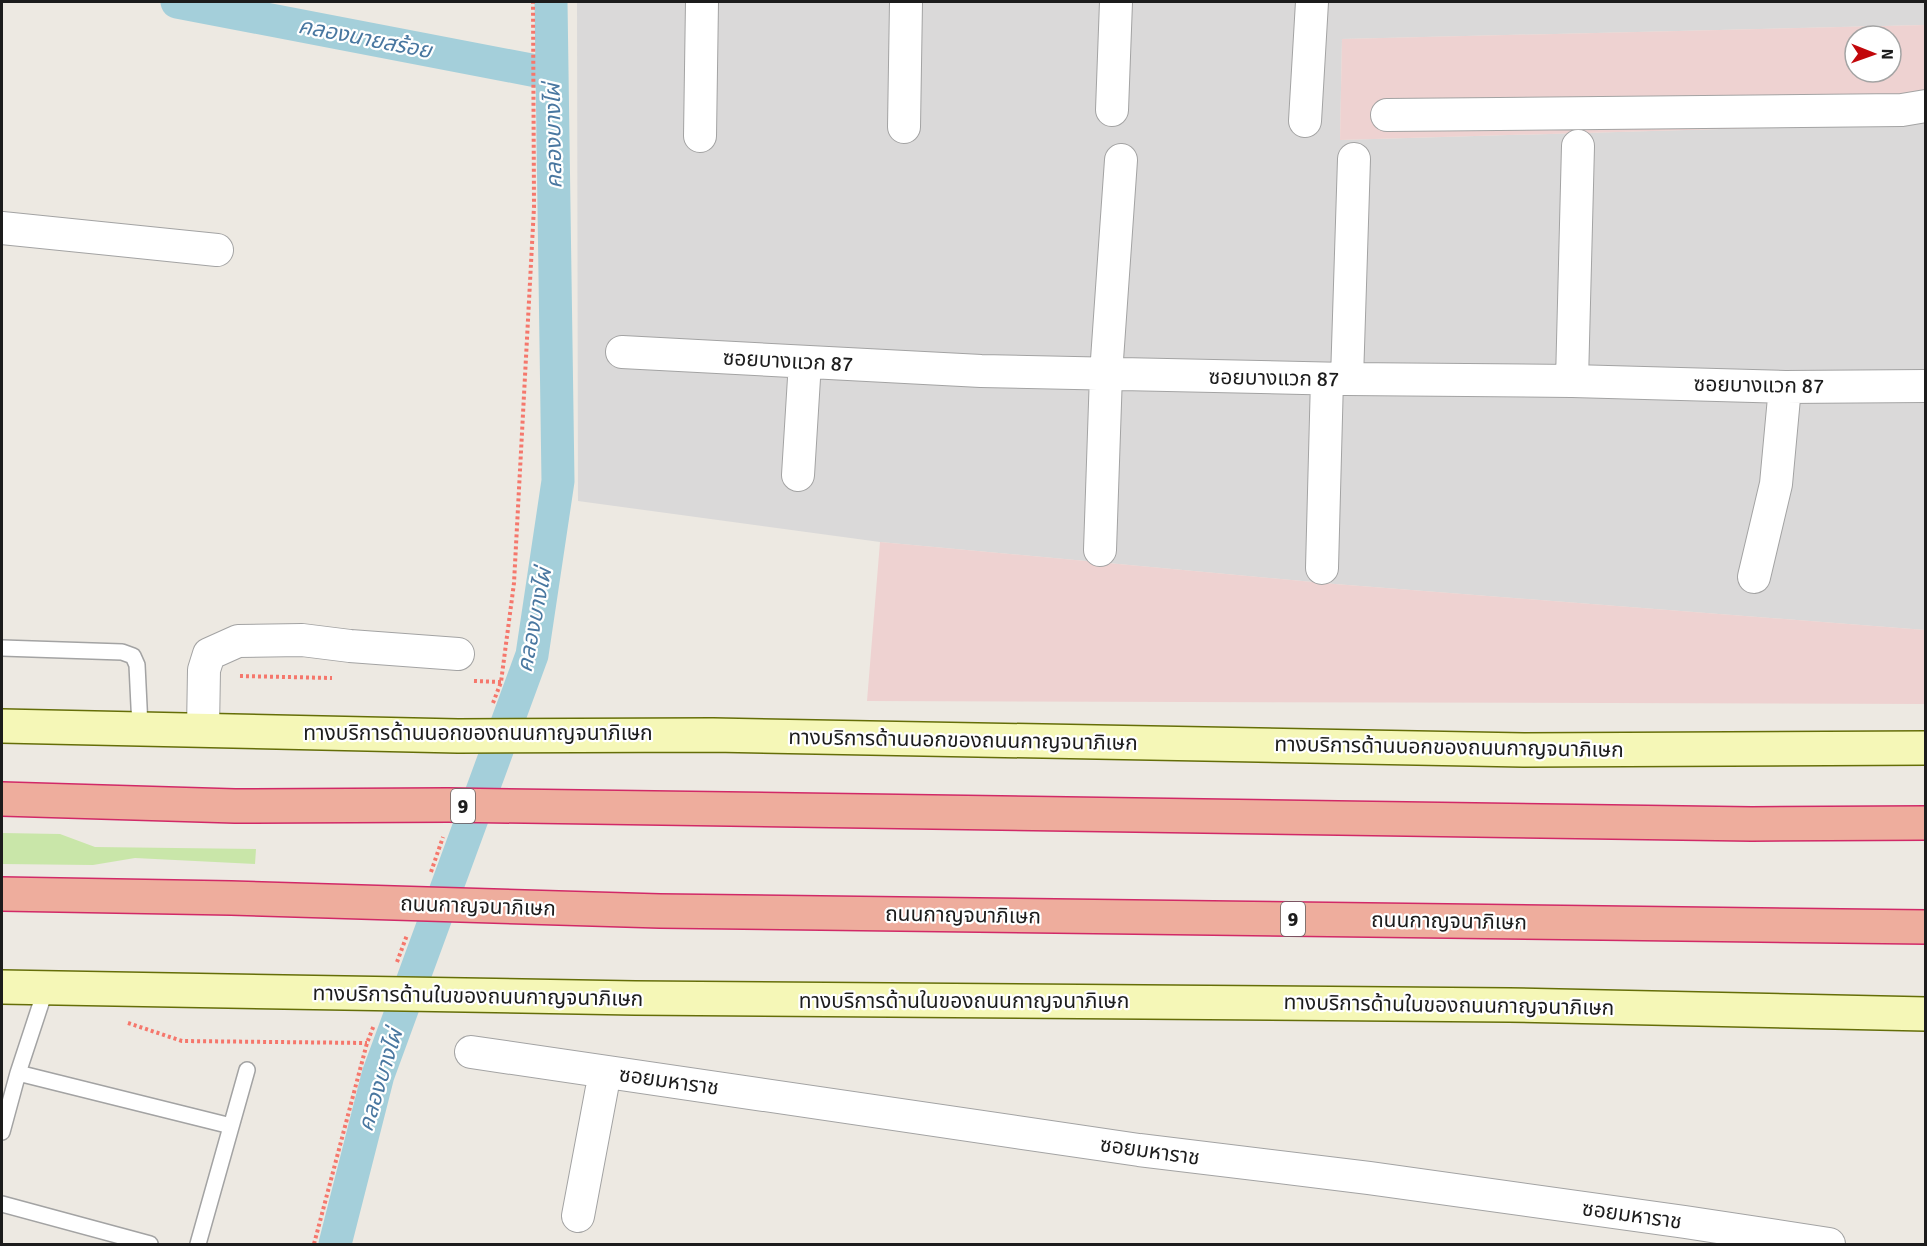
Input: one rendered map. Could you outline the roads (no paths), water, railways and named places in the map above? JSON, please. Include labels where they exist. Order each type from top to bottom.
[{"type":"highway","name":"9","points":[[2,799],[235,806],[448,805],[1752,824],[1926,823]]},
{"type":"highway","name":"ถนนกาญจนาภิเษก","points":[[2,894],[231,898],[660,911],[1926,927]]},
{"type":"main road","name":"ทางบริการด้านนอกของถนนกาญจนาภิเษก","points":[[2,726],[458,736],[611,735],[1524,750],[1926,748]]},
{"type":"main road","name":"ทางบริการด้านในของถนนกาญจนาภิเษก","points":[[2,987],[635,999],[1509,1005],[1926,1014]]},
{"type":"street","points":[[700,136],[702,2]]},
{"type":"street","points":[[904,127],[906,2]]},
{"type":"street","points":[[1112,110],[1116,2]]},
{"type":"street","points":[[1305,121],[1312,2]]},
{"type":"street","points":[[1387,116],[1902,110],[1926,106]]},
{"type":"street","points":[[1572,381],[1578,146]]},
{"type":"street","points":[[1322,568],[1354,159]]},
{"type":"street","points":[[1100,550],[1106,374],[1121,160]]},
{"type":"street","points":[[2,228],[217,250]]},
{"type":"street","name":"ซอยบางแวก 87","points":[[622,352],[981,371],[1785,387],[1926,386]]},
{"type":"street","points":[[798,475],[805,362]]},
{"type":"street","points":[[1754,577],[1776,484],[1785,387]]},
{"type":"street","points":[[203,729],[204,670],[209,654],[238,640],[302,640],[458,654]]},
{"type":"street","name":"ซอยมหาราช","points":[[471,1052],[1139,1150],[1369,1178],[1685,1222],[1829,1245]]},
{"type":"street","points":[[578,1216],[605,1072]]},
{"type":"lane","points":[[2,648],[122,652],[133,656],[137,665],[140,728]]},
{"type":"lane","points":[[2,1132],[18,1073],[46,988]]},
{"type":"lane","points":[[198,1245],[247,1070]]},
{"type":"lane","points":[[18,1073],[231,1126]]},
{"type":"lane","points":[[2,1204],[150,1245]]},
{"type":"waterway","name":"คลองนายสร้อย","points":[[177,2],[552,74]]},
{"type":"waterway","name":"คลองบางไผ่","points":[[335,1244],[378,1075],[532,655],[558,481],[551,2]]}]
